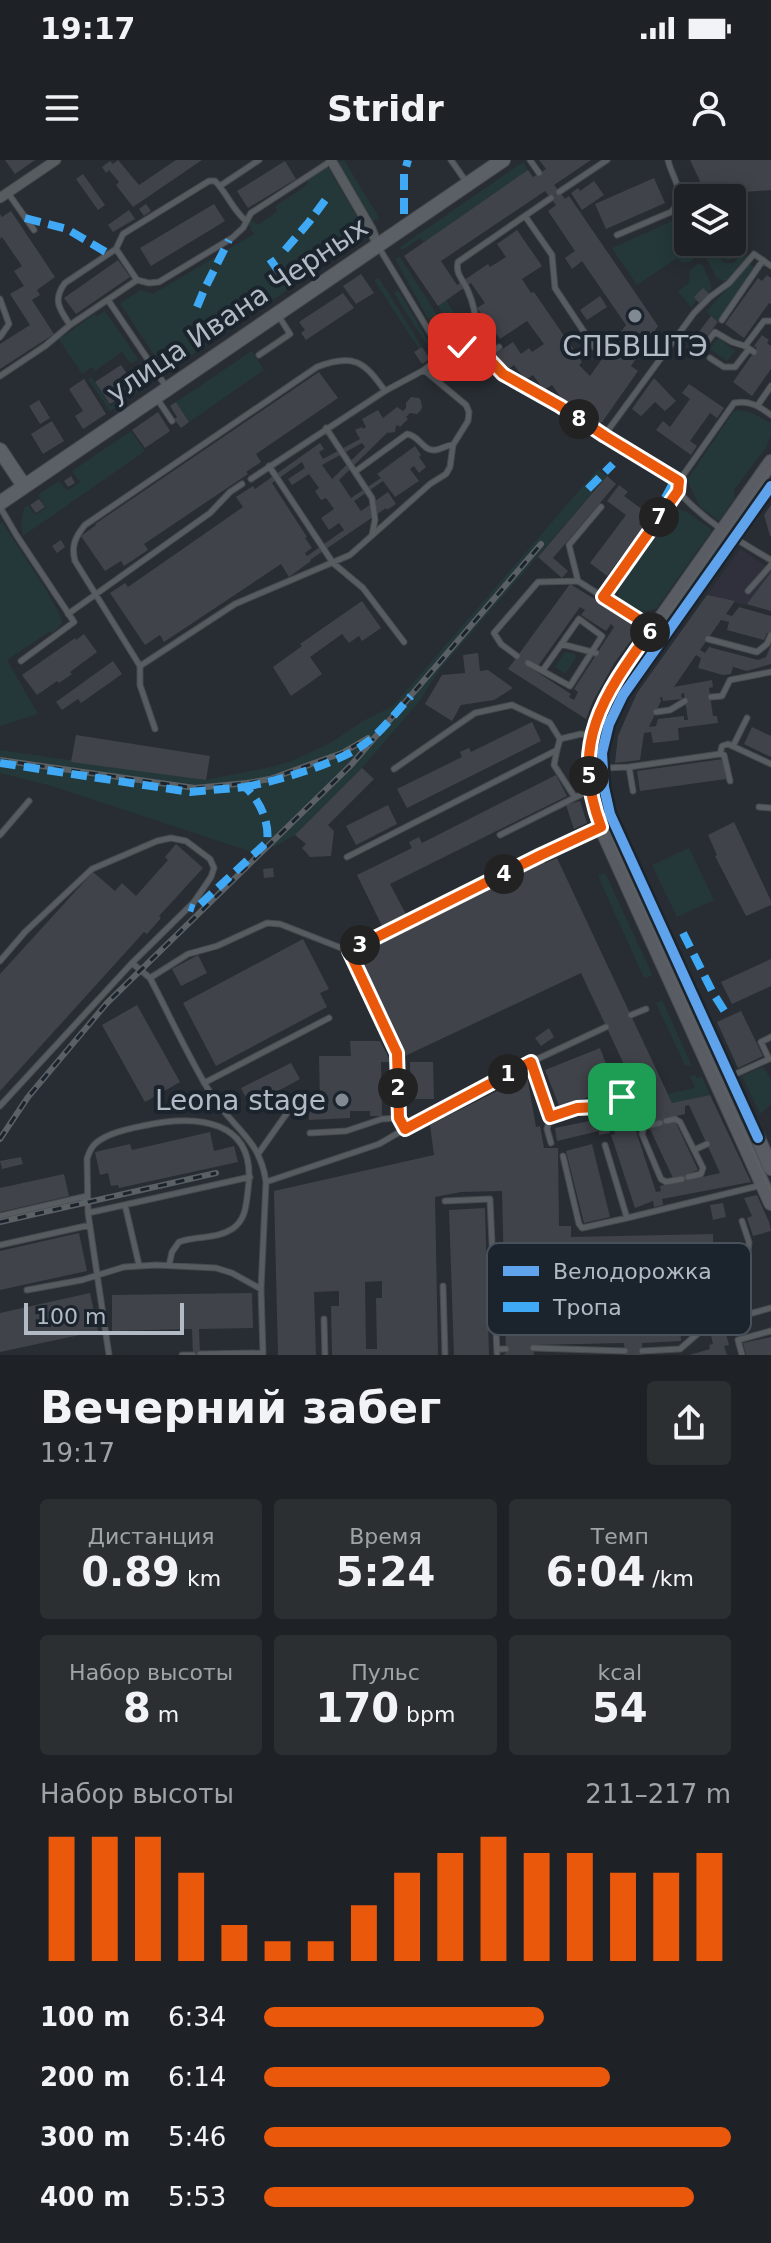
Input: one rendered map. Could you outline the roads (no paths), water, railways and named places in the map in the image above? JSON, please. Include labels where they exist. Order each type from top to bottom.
[{"type":"main road","name":"улица Ивана Черных","points":[[0,505],[503,160]]},
{"type":"main road","points":[[0,450],[24,486]]},
{"type":"main road","points":[[771,462],[733,537],[620,668],[592,735],[589,768],[591,790],[601,827],[735,1131],[751,1141],[771,1168]]},
{"type":"main road","points":[[751,1141],[771,1127]]},
{"type":"main road","points":[[751,1141],[771,1203]]},
{"type":"street","points":[[4,195],[56,160]]},
{"type":"street","points":[[331,160],[378,246]]},
{"type":"street","points":[[751,1141],[729,1077],[670,939],[610,814],[602,768],[605,738],[626,699],[682,620],[733,537],[771,486]]},
{"type":"lane","points":[[220,186],[259,160]]},
{"type":"lane","points":[[116,249],[137,280],[159,282],[232,238],[243,228],[251,213],[331,160]]},
{"type":"lane","points":[[451,160],[468,184]]},
{"type":"lane","points":[[530,160],[539,173]]},
{"type":"lane","points":[[559,192],[607,160]]},
{"type":"lane","points":[[617,235],[671,212],[678,205],[681,196],[668,160]]},
{"type":"lane","points":[[70,325],[58,308],[56,299],[65,283],[116,249],[123,234],[209,181],[215,181],[220,186],[245,220]]},
{"type":"lane","points":[[4,195],[34,230]]},
{"type":"lane","points":[[473,348],[477,326],[468,291],[457,271],[458,262],[551,198]]},
{"type":"lane","points":[[525,216],[552,255],[555,288],[594,347]]},
{"type":"lane","points":[[378,246],[439,348],[473,348],[486,356],[503,374],[679,481]]},
{"type":"lane","points":[[606,433],[694,313],[729,283],[754,254],[771,266]]},
{"type":"lane","points":[[722,320],[763,260]]},
{"type":"lane","points":[[0,376],[137,280]]},
{"type":"lane","points":[[0,299],[9,324],[0,337]]},
{"type":"lane","points":[[108,300],[161,392],[172,421]]},
{"type":"lane","points":[[259,355],[290,334],[277,314]]},
{"type":"lane","points":[[710,358],[724,367],[735,367],[750,349],[764,321],[771,321]]},
{"type":"lane","points":[[702,348],[715,332],[750,349]]},
{"type":"lane","points":[[486,356],[499,347]]},
{"type":"lane","points":[[251,479],[326,428],[424,370],[434,362],[439,348]]},
{"type":"lane","points":[[155,729],[140,685],[140,666],[75,561],[73,552],[77,533],[317,367],[333,361],[356,361],[373,373],[385,391]]},
{"type":"lane","points":[[140,666],[235,604],[350,555],[430,484],[446,474],[453,445],[468,421],[469,412],[466,405],[424,370]]},
{"type":"lane","points":[[758,405],[771,386]]},
{"type":"lane","points":[[603,597],[678,491],[679,481],[734,403],[749,402],[771,415]]},
{"type":"lane","points":[[326,428],[372,498],[375,508],[372,536]]},
{"type":"lane","points":[[356,471],[407,434],[418,437],[432,451],[453,445]]},
{"type":"lane","points":[[269,466],[333,563],[363,588],[404,642]]},
{"type":"lane","points":[[68,614],[210,513],[242,484]]},
{"type":"lane","points":[[678,491],[694,510],[771,563],[748,591]]},
{"type":"lane","points":[[0,505],[74,622],[21,661]]},
{"type":"lane","points":[[578,581],[569,545],[601,507]]},
{"type":"lane","points":[[517,656],[501,644],[494,633],[538,582],[578,581],[652,628]]},
{"type":"lane","points":[[528,663],[570,686],[602,636],[579,619],[543,670]]},
{"type":"lane","points":[[708,639],[757,652],[769,643],[771,635]]},
{"type":"lane","points":[[561,644],[594,652]]},
{"type":"lane","points":[[711,697],[722,696],[730,680],[771,672]]},
{"type":"lane","points":[[656,712],[670,710],[685,701]]},
{"type":"lane","points":[[394,769],[475,713],[512,705],[550,723],[560,739],[554,765],[574,796]]},
{"type":"lane","points":[[733,746],[747,718]]},
{"type":"lane","points":[[560,739],[592,735]]},
{"type":"lane","points":[[720,754],[724,744],[771,764]]},
{"type":"lane","points":[[347,857],[557,750]]},
{"type":"lane","points":[[602,768],[720,754],[726,759],[730,781]]},
{"type":"lane","points":[[629,767],[633,791]]},
{"type":"lane","points":[[500,835],[591,790]]},
{"type":"lane","points":[[0,835],[29,801]]},
{"type":"lane","points":[[759,807],[771,808]]},
{"type":"lane","points":[[349,951],[601,827]]},
{"type":"lane","points":[[0,961],[25,932],[92,869],[171,838],[186,841],[210,859],[214,868],[211,877],[194,902],[132,963],[0,1106]]},
{"type":"lane","points":[[150,978],[188,954],[217,946],[267,923],[280,924],[349,951],[397,1053],[399,1118],[405,1129]]},
{"type":"lane","points":[[132,963],[150,978],[216,1102],[250,1140],[258,1154],[266,1182],[261,1289],[263,1354],[200,1354]]},
{"type":"lane","points":[[631,1015],[646,1009]]},
{"type":"lane","points":[[204,1083],[329,1018]]},
{"type":"lane","points":[[266,1182],[379,1144],[531,1062],[606,1027]]},
{"type":"lane","points":[[729,1077],[769,1059],[761,1042],[771,1037]]},
{"type":"lane","points":[[531,1062],[550,1117],[547,1129],[551,1143]]},
{"type":"lane","points":[[550,1117],[577,1108],[597,1107],[622,1097]]},
{"type":"lane","points":[[258,1154],[292,1106]]},
{"type":"lane","points":[[310,1133],[346,1131],[382,1119],[399,1118]]},
{"type":"lane","points":[[675,1119],[680,1122],[694,1150],[703,1168],[701,1174],[666,1182],[661,1179],[642,1134],[644,1127],[675,1119]]},
{"type":"lane","points":[[109,1355],[88,1213],[87,1159],[95,1144],[124,1130],[169,1121],[210,1122],[229,1132],[246,1155],[250,1177],[244,1216],[223,1233],[179,1242],[172,1252],[169,1265]]},
{"type":"lane","points":[[694,1150],[707,1144]]},
{"type":"lane","points":[[605,1145],[627,1218]]},
{"type":"lane","points":[[563,1156],[582,1228],[763,1184]]},
{"type":"lane","points":[[88,1213],[250,1177]]},
{"type":"lane","points":[[0,1216],[87,1196]]},
{"type":"lane","points":[[445,1201],[490,1199],[492,1243]]},
{"type":"lane","points":[[125,1205],[139,1265]]},
{"type":"lane","points":[[742,1221],[749,1243]]},
{"type":"lane","points":[[0,1245],[90,1225]]},
{"type":"lane","points":[[27,1290],[139,1265],[216,1268],[261,1289]]},
{"type":"lane","points":[[443,1286],[445,1354]]},
{"type":"lane","points":[[751,1313],[771,1308]]},
{"type":"lane","points":[[324,1319],[325,1355]]},
{"type":"lane","points":[[742,1355],[738,1340],[771,1331]]},
{"type":"lane","points":[[642,1351],[680,1349],[696,1335]]},
{"type":"lane","points":[[533,1348],[625,1351]]},
{"type":"lane","points":[[497,1351],[506,1349]]},
{"type":"lane","points":[[182,1355],[193,1355]]},
{"type":"tram line","points":[[771,469],[615,690],[599,725],[594,760],[602,811],[614,844],[771,1192]]},
{"type":"railway","points":[[0,1139],[28,1097],[107,1003],[352,764],[541,544]]},
{"type":"railway","points":[[0,760],[195,788],[270,779],[342,753],[368,738]]},
{"type":"railway","points":[[0,1222],[216,1173]]},
{"type":"place","name":"СПБВШТЭ","points":[[635,316]]},
{"type":"place","name":"Leona stage","points":[[342,1100]]}]
